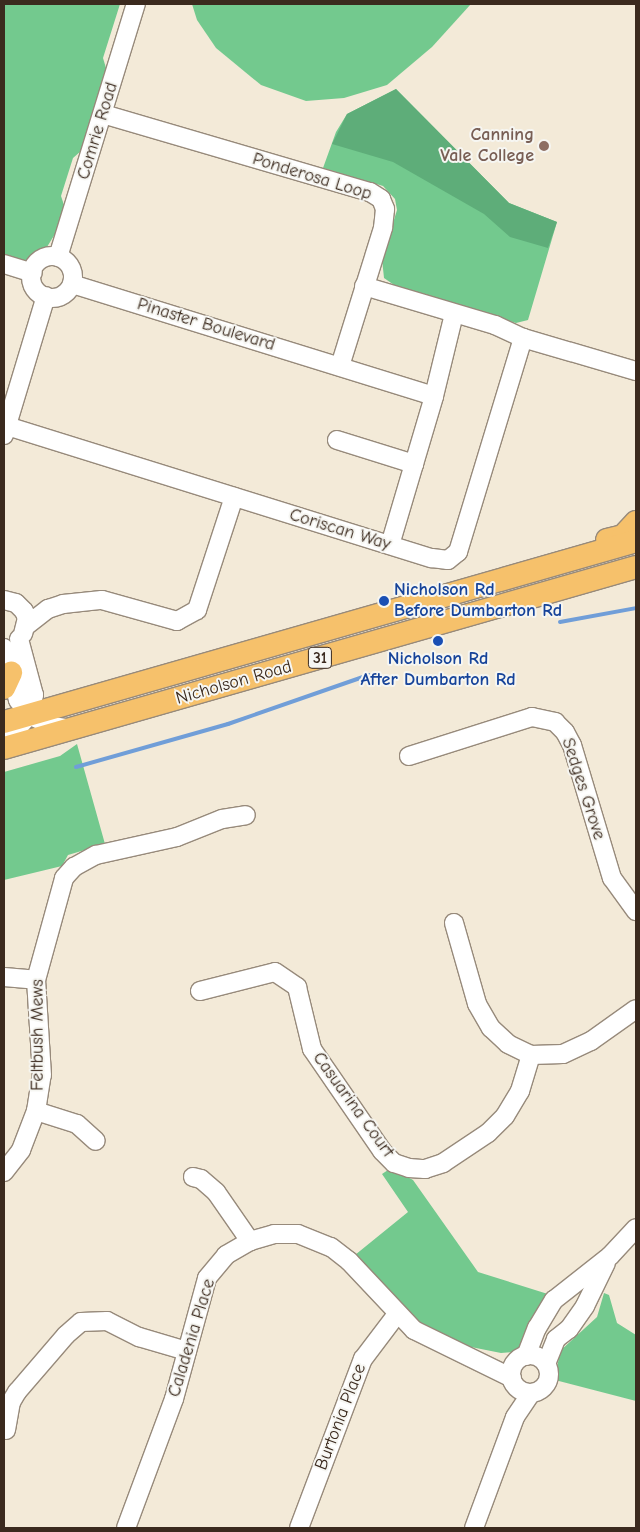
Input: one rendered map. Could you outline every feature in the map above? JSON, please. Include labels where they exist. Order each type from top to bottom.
[{"type":"main road","points":[[492,581],[523,562],[623,536],[636,522]]},
{"type":"main road","name":"Nicholson Road","points":[[4,722],[636,541]]},
{"type":"main road","name":"Nicholson Road","points":[[4,748],[636,567]]},
{"type":"street","name":"Comrie Road","points":[[58,257],[136,4]]},
{"type":"street","name":"Ponderosa Loop","points":[[103,114],[370,192],[381,199],[385,209],[383,228],[340,366]]},
{"type":"street","points":[[58,257],[69,265],[72,284],[62,295],[46,296],[33,284],[32,273],[44,258],[58,257]]},
{"type":"street","points":[[4,264],[32,273]]},
{"type":"street","name":"Pinaster Boulevard","points":[[72,284],[434,396]]},
{"type":"street","points":[[364,286],[495,325],[523,338],[636,371]]},
{"type":"street","points":[[5,430],[46,296]]},
{"type":"street","points":[[390,545],[434,396],[454,314]]},
{"type":"street","name":"Coriscan Way","points":[[5,430],[390,545],[448,560],[458,552],[523,338]]},
{"type":"street","points":[[337,440],[414,464]]},
{"type":"street","points":[[4,600],[22,608],[48,609],[63,604],[102,600],[177,621],[197,610],[234,497]]},
{"type":"street","points":[[22,608],[13,639],[8,681],[29,715],[54,726],[72,729]]},
{"type":"street","points":[[13,639],[48,609]]},
{"type":"street","points":[[4,744],[29,715],[34,695],[13,639]]},
{"type":"street","name":"Sedges Grove","points":[[409,756],[532,718],[554,722],[566,732],[572,745],[612,878],[636,911]]},
{"type":"street","name":"Feltbush Mews","points":[[4,1172],[21,1150],[36,1111],[42,1075],[36,980],[59,888],[74,867],[96,855],[177,837],[222,819],[246,815]]},
{"type":"street","points":[[454,922],[477,1004],[490,1028],[508,1044],[531,1055],[563,1054],[591,1041],[636,1009]]},
{"type":"street","name":"Casuarina Court","points":[[200,991],[275,972],[297,987],[312,1049],[382,1151],[394,1163],[409,1168],[425,1169],[443,1163],[488,1133],[505,1116],[520,1091],[531,1055]]},
{"type":"street","points":[[4,977],[36,980]]},
{"type":"street","points":[[36,1111],[77,1124],[96,1141]]},
{"type":"street","points":[[193,1177],[201,1179],[216,1192],[250,1241]]},
{"type":"street","points":[[524,1357],[536,1328],[554,1300],[610,1256],[636,1228]]},
{"type":"street","name":"Caladenia Place","points":[[126,1528],[174,1400],[207,1278],[226,1255],[250,1241],[274,1234],[298,1234],[331,1247],[349,1262],[414,1330],[468,1354],[519,1386]]},
{"type":"street","points":[[546,1364],[556,1339],[569,1329],[585,1306],[610,1256]]},
{"type":"street","name":"Burtonia Place","points":[[299,1528],[363,1359],[397,1314]]},
{"type":"street","points":[[6,1430],[11,1402],[17,1392],[66,1334],[81,1322],[107,1321],[139,1337],[187,1351]]},
{"type":"street","name":"Caladenia Place","points":[[468,1354],[524,1357]]},
{"type":"street","points":[[474,1528],[515,1417],[519,1386],[514,1364],[524,1357],[536,1356],[546,1364],[548,1370],[546,1386],[519,1386]]},
{"type":"green space","points":[[4,4],[120,4],[103,58],[106,68],[81,151],[73,158],[61,196],[64,205],[55,234],[42,255],[28,261],[4,259]]},
{"type":"green space","points":[[192,4],[471,4],[432,47],[387,85],[344,98],[306,101],[261,85],[216,48],[197,20]]},
{"type":"green space","points":[[396,89],[509,203],[557,222],[528,320],[516,323],[397,287],[384,278],[382,259],[397,210],[395,199],[383,186],[323,168],[336,132],[347,114]]},
{"type":"green space","points":[[396,89],[509,203],[557,222],[548,248],[510,237],[484,214],[393,162],[332,144],[347,114]]},
{"type":"green space","points":[[77,744],[105,844],[68,855],[62,866],[4,880],[4,772],[60,756]]},
{"type":"green space","points":[[391,1168],[413,1180],[478,1272],[551,1295],[526,1344],[513,1352],[501,1353],[461,1345],[434,1333],[416,1320],[355,1255],[408,1212],[382,1174]]},
{"type":"green space","points":[[604,1293],[609,1295],[617,1323],[636,1335],[636,1401],[555,1380],[560,1351],[597,1317]]},
{"type":"waterway","points":[[560,622],[636,608]]},
{"type":"waterway","points":[[76,767],[228,724],[369,675]]},
{"type":"place","name":"Canning Vale College","points":[[544,146]]},
{"type":"place","name":"Nicholson Rd Before Dumbarton Rd","points":[[384,601]]},
{"type":"place","name":"Nicholson Rd After Dumbarton Rd","points":[[438,641]]}]
